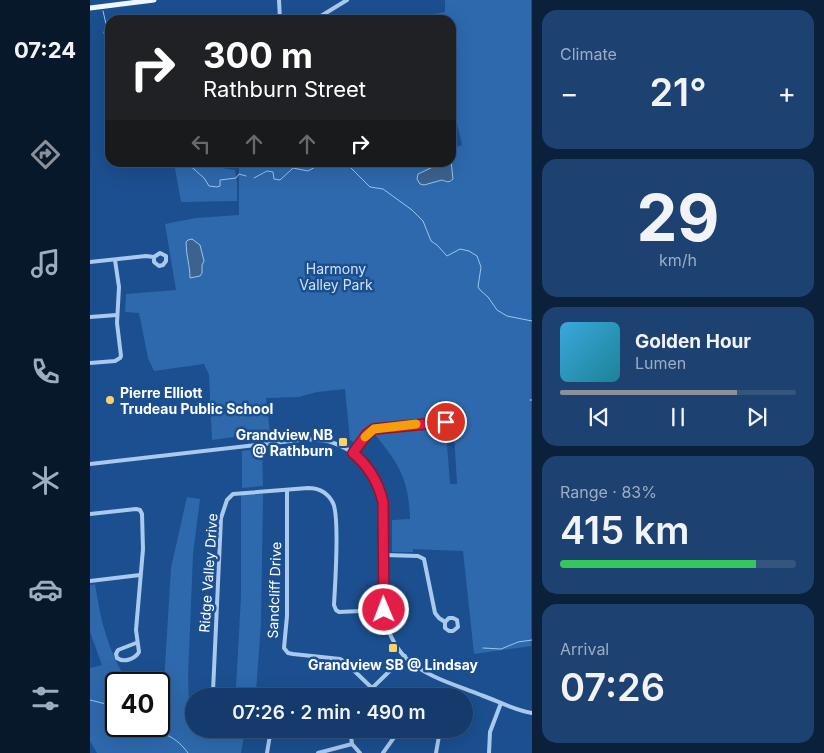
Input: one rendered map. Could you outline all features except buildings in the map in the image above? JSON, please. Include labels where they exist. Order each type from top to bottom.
[{"type":"main road","points":[[90,8],[154,0]]},
{"type":"street","points":[[279,0],[280,15]]},
{"type":"street","points":[[323,15],[347,0]]},
{"type":"street","points":[[90,262],[154,257]]},
{"type":"street","points":[[90,364],[115,361],[120,358],[117,315],[119,294],[115,260]]},
{"type":"street","points":[[90,317],[117,315]]},
{"type":"street","points":[[353,453],[367,434],[374,429],[446,422]]},
{"type":"street","points":[[90,464],[308,439],[329,442],[353,453],[370,470],[381,492],[384,510],[384,610],[390,633],[405,656],[430,674],[501,703],[532,713]]},
{"type":"street","name":"Ridge Valley Drive","points":[[213,688],[221,518],[226,500],[233,494],[315,488],[328,496],[334,503],[336,511],[334,605],[336,610],[339,612],[384,610]]},
{"type":"street","name":"Sandcliff Drive","points":[[287,490],[287,616],[284,648],[288,653],[292,654],[345,662],[372,688]]},
{"type":"street","points":[[90,514],[136,509],[141,511],[143,515],[143,544],[136,630],[136,643],[139,651],[137,656],[123,661],[118,658],[116,654],[118,650],[136,643]]},
{"type":"street","points":[[384,555],[418,556],[424,558],[435,613],[445,622]]},
{"type":"street","points":[[90,580],[140,575]]},
{"type":"street","points":[[372,688],[405,656]]},
{"type":"street","points":[[489,753],[490,732],[501,703]]},
{"type":"street","points":[[267,753],[270,738]]},
{"type":"street","points":[[351,738],[352,744],[360,753]]},
{"type":"street","points":[[384,753],[394,738]]},
{"type":"street","points":[[436,753],[439,738]]},
{"type":"street","points":[[318,753],[352,744]]},
{"type":"green space","name":"Harmony Valley Park","points":[[445,0],[531,0],[531,646],[474,654],[463,551],[413,549],[413,552],[392,552],[392,520],[410,519],[407,492],[395,462],[373,432],[441,425],[446,431],[450,484],[457,484],[453,417],[373,427],[365,433],[357,444],[350,440],[345,389],[317,392],[299,397],[266,398],[270,433],[265,434],[265,437],[241,440],[241,436],[212,440],[209,375],[204,364],[154,371],[148,358],[139,313],[125,312],[126,294],[176,290],[165,224],[196,218],[239,215],[239,167],[456,167],[456,147],[462,145],[456,119],[456,15],[428,15],[445,12]]},
{"type":"green space","points":[[175,167],[215,167],[235,170],[237,201],[181,202]]},
{"type":"green space","points":[[262,449],[263,486],[242,488],[242,451]]},
{"type":"green space","points":[[263,494],[261,624],[256,688],[236,688],[241,596],[241,495]]},
{"type":"green space","points":[[187,497],[200,499],[193,554],[188,688],[185,688],[185,738],[244,738],[241,753],[97,753],[90,741],[90,668],[102,665],[90,632],[90,585],[95,584],[106,636],[122,672],[105,672],[105,737],[170,737],[170,672],[165,672],[171,568]]},
{"type":"shaded area","points":[[433,167],[452,167],[453,179],[448,182],[442,180],[424,185],[420,184],[417,179],[418,174]]},
{"type":"shaded area","points":[[192,239],[200,245],[204,261],[200,276],[190,278],[186,242]]},
{"type":"waterway","points":[[103,11],[105,20]]},
{"type":"waterway","points":[[105,28],[105,35]]},
{"type":"waterway","points":[[192,167],[204,178],[209,186],[220,186],[220,180],[236,178],[239,174],[246,176]]},
{"type":"waterway","points":[[254,178],[267,171],[273,172],[274,179],[280,180],[293,168],[308,171],[315,167]]},
{"type":"waterway","points":[[350,167],[370,187],[383,189],[412,210],[423,221],[431,241],[447,256],[460,249],[469,251],[477,256],[481,267],[478,287],[497,310],[507,316],[532,321]]},
{"type":"waterway","points":[[483,648],[501,649],[518,642],[532,640]]},
{"type":"waterway","points":[[90,700],[105,704]]},
{"type":"waterway","points":[[170,737],[188,753]]},
{"type":"slow traffic","points":[[365,437],[374,429],[416,424]]},
{"type":"place","name":"Pierre Elliott Trudeau Public School","points":[[110,400]]},
{"type":"place","name":"Grandview NB @ Rathburn","points":[[343,442]]},
{"type":"place","name":"Grandview SB @ Lindsay","points":[[393,648]]},
{"type":"route","points":[[384,610],[383,502],[381,492],[370,470],[353,453],[367,434],[374,429],[446,422]]}]
